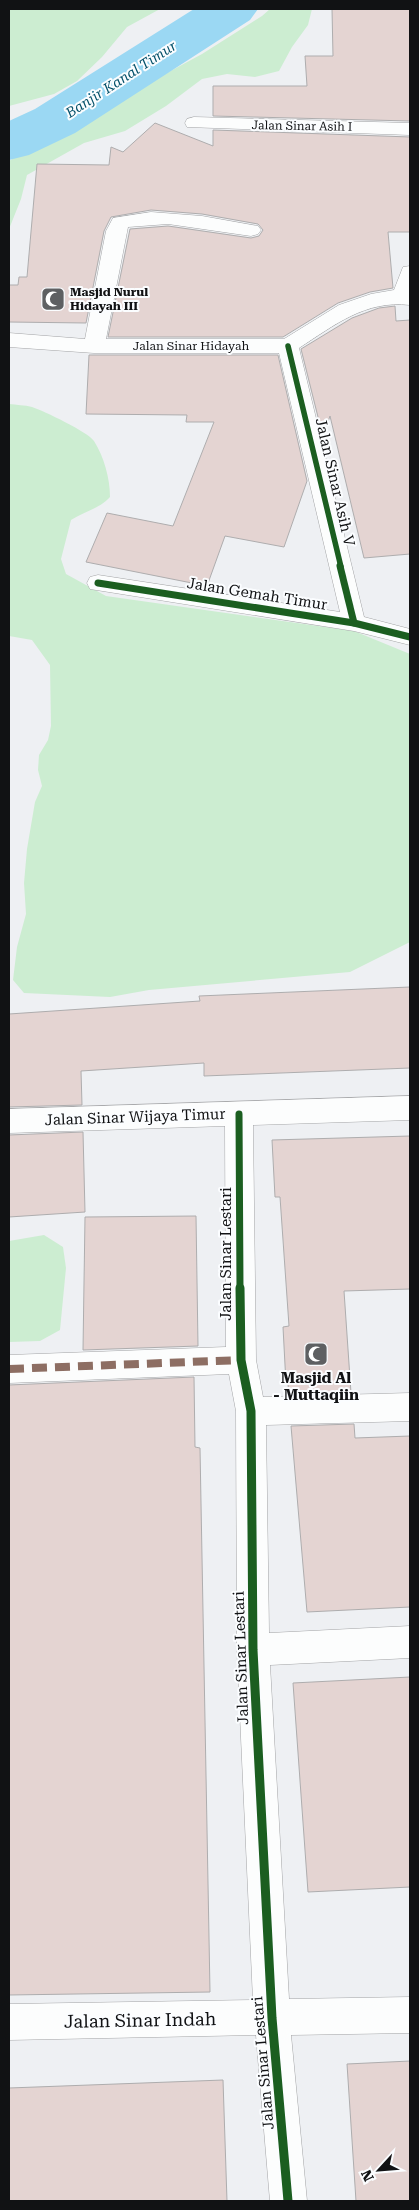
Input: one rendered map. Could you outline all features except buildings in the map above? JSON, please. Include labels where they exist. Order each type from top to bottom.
[{"type":"street","name":"Jalan Sinar Asih I","points":[[194,123],[410,129]]},
{"type":"street","points":[[94,346],[116,231],[120,222],[137,218],[210,223],[251,230]]},
{"type":"street","points":[[288,346],[337,314],[350,308],[374,300],[406,298],[410,272]]},
{"type":"street","name":"Jalan Sinar Hidayah","points":[[9,340],[94,346],[288,346]]},
{"type":"street","name":"Jalan Sinar Asih V","points":[[288,346],[354,624]]},
{"type":"street","name":"Jalan Gemah Timur","points":[[98,583],[354,624],[410,637]]},
{"type":"street","name":"Jalan Sinar Wijaya Timur","points":[[9,1121],[410,1108]]},
{"type":"street","name":"Jalan Sinar Lestari","points":[[239,1114],[241,1360],[251,1411],[253,1650],[272,2018],[288,2201]]},
{"type":"street","points":[[9,1370],[241,1360]]},
{"type":"street","points":[[251,1411],[410,1406]]},
{"type":"street","points":[[253,1650],[410,1642]]},
{"type":"street","name":"Jalan Sinar Indah","points":[[9,2022],[410,2015]]},
{"type":"green space","points":[[9,9],[160,9],[127,27],[102,57],[77,81],[54,94],[9,106]]},
{"type":"green space","points":[[270,9],[312,9],[308,25],[292,47],[279,71],[255,77],[227,74],[202,79],[166,106],[125,131],[84,143],[27,175],[21,199],[9,229],[9,161],[105,103],[141,87],[202,54]]},
{"type":"green space","points":[[9,404],[38,409],[90,437],[98,447],[108,475],[110,497],[97,507],[71,520],[61,559],[66,574],[106,596],[354,631],[410,654],[410,942],[350,972],[149,990],[110,997],[24,993],[13,980],[17,947],[26,914],[24,883],[27,849],[35,802],[42,786],[38,770],[39,755],[48,740],[51,726],[50,665],[32,640],[9,636]]},
{"type":"green space","points":[[44,1235],[63,1247],[66,1268],[60,1330],[40,1341],[9,1342],[9,1241]]},
{"type":"waterway","name":"Banjir Kanal Timur","points":[[9,143],[55,121],[231,9]]},
{"type":"marked path","points":[[9,1369],[241,1360]]},
{"type":"cycle path","points":[[288,346],[354,623]]},
{"type":"cycle path","points":[[98,583],[354,623],[410,637]]},
{"type":"cycle path","points":[[239,1114],[241,1360],[251,1411],[253,1650],[272,2018],[288,2201]]},
{"type":"place","name":"Masjid Nurul Hidayah III","points":[[53,299]]},
{"type":"place","name":"Masjid Al - Muttaqiin","points":[[316,1354]]}]
